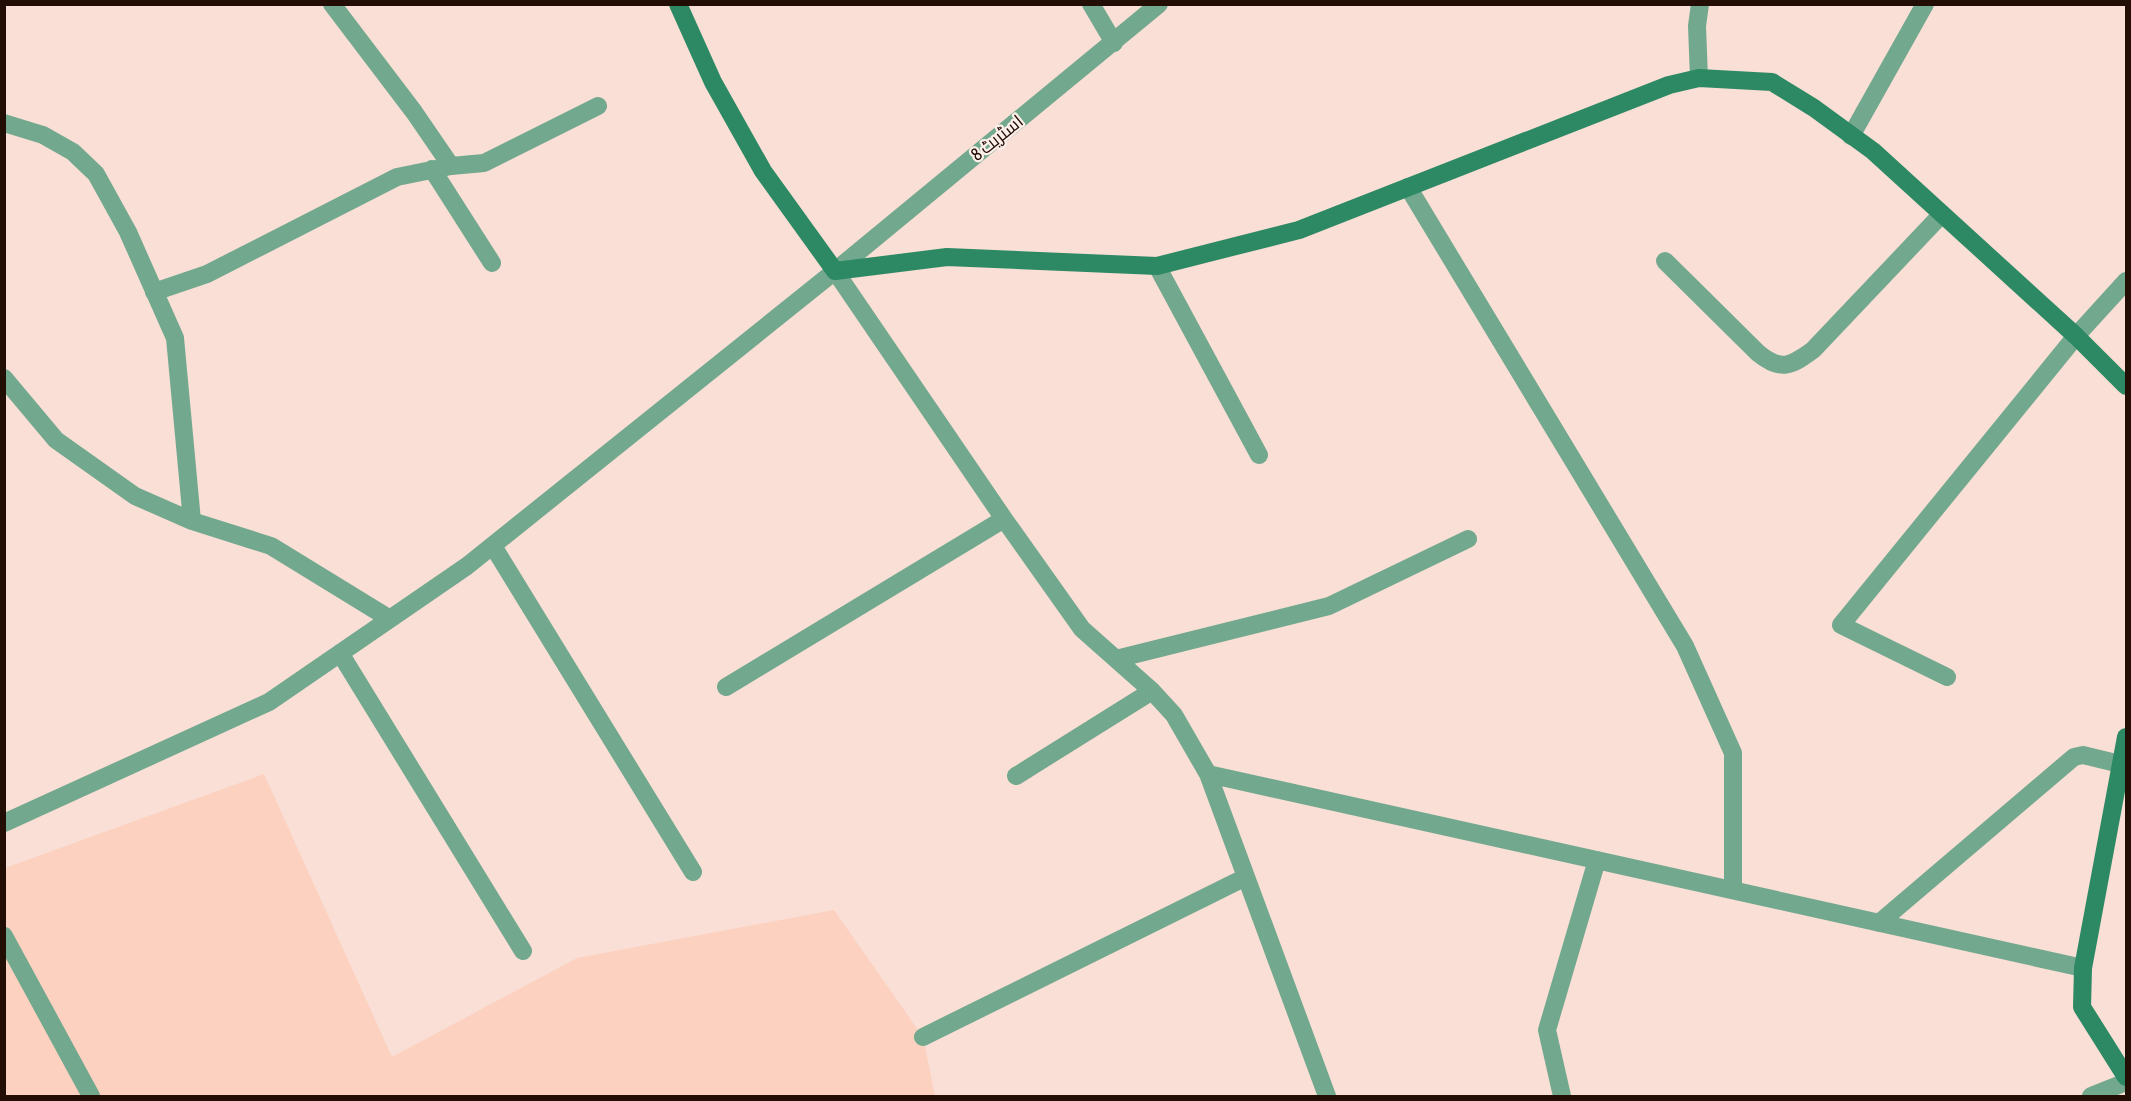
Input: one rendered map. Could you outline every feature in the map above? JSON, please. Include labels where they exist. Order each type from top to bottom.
[{"type":"street","points":[[332,4],[414,112],[451,166]]},
{"type":"street","points":[[678,4],[713,82],[763,171],[835,271],[1004,519],[1082,629],[1152,690],[1174,715],[1208,774],[1327,1096]]},
{"type":"street","points":[[1091,4],[1114,43]]},
{"type":"street","name":"اسٹریٹ 8","points":[[4,823],[269,702],[493,546],[835,271],[1159,4]]},
{"type":"street","points":[[1699,78],[1696,26],[1700,4]]},
{"type":"street","points":[[1851,136],[1924,4]]},
{"type":"street","points":[[835,271],[947,257],[1157,266],[1299,231],[1669,85],[1699,78],[1772,82],[1814,108],[1873,151],[2076,336],[2127,386]]},
{"type":"street","points":[[154,292],[207,274],[397,177],[451,166],[484,163],[598,106]]},
{"type":"street","points":[[4,123],[43,135],[73,152],[96,174],[128,232],[175,338],[192,521]]},
{"type":"street","points":[[432,170],[492,263]]},
{"type":"street","points":[[1408,187],[1684,646],[1733,753],[1733,890]]},
{"type":"street","points":[[1665,261],[1758,353],[1770,363],[1784,366],[1797,361],[1813,350],[1942,214]]},
{"type":"street","points":[[1157,266],[1259,455]]},
{"type":"street","points":[[1947,677],[1841,625],[2076,336],[2127,280]]},
{"type":"street","points":[[4,378],[56,440],[135,496],[192,521],[271,546],[390,619]]},
{"type":"street","points":[[726,687],[1004,519]]},
{"type":"street","points":[[1116,659],[1329,606],[1468,539]]},
{"type":"street","points":[[493,546],[693,872]]},
{"type":"street","points":[[340,653],[523,951]]},
{"type":"street","points":[[1016,776],[1152,690]]},
{"type":"street","points":[[2127,737],[2120,764],[2083,968],[2082,1007],[2127,1077]]},
{"type":"street","points":[[1879,923],[2074,757],[2083,755],[2120,764]]},
{"type":"street","points":[[1208,774],[2083,968]]},
{"type":"street","points":[[1562,1096],[1547,1030],[1597,860]]},
{"type":"street","points":[[923,1037],[1246,877]]},
{"type":"street","points":[[4,936],[91,1096]]},
{"type":"street","points":[[2091,1096],[2127,1082]]},
{"type":"shaded area","points":[[264,774],[392,1057],[577,958],[834,910],[923,1037],[935,1096],[5,1096],[5,868]]}]
